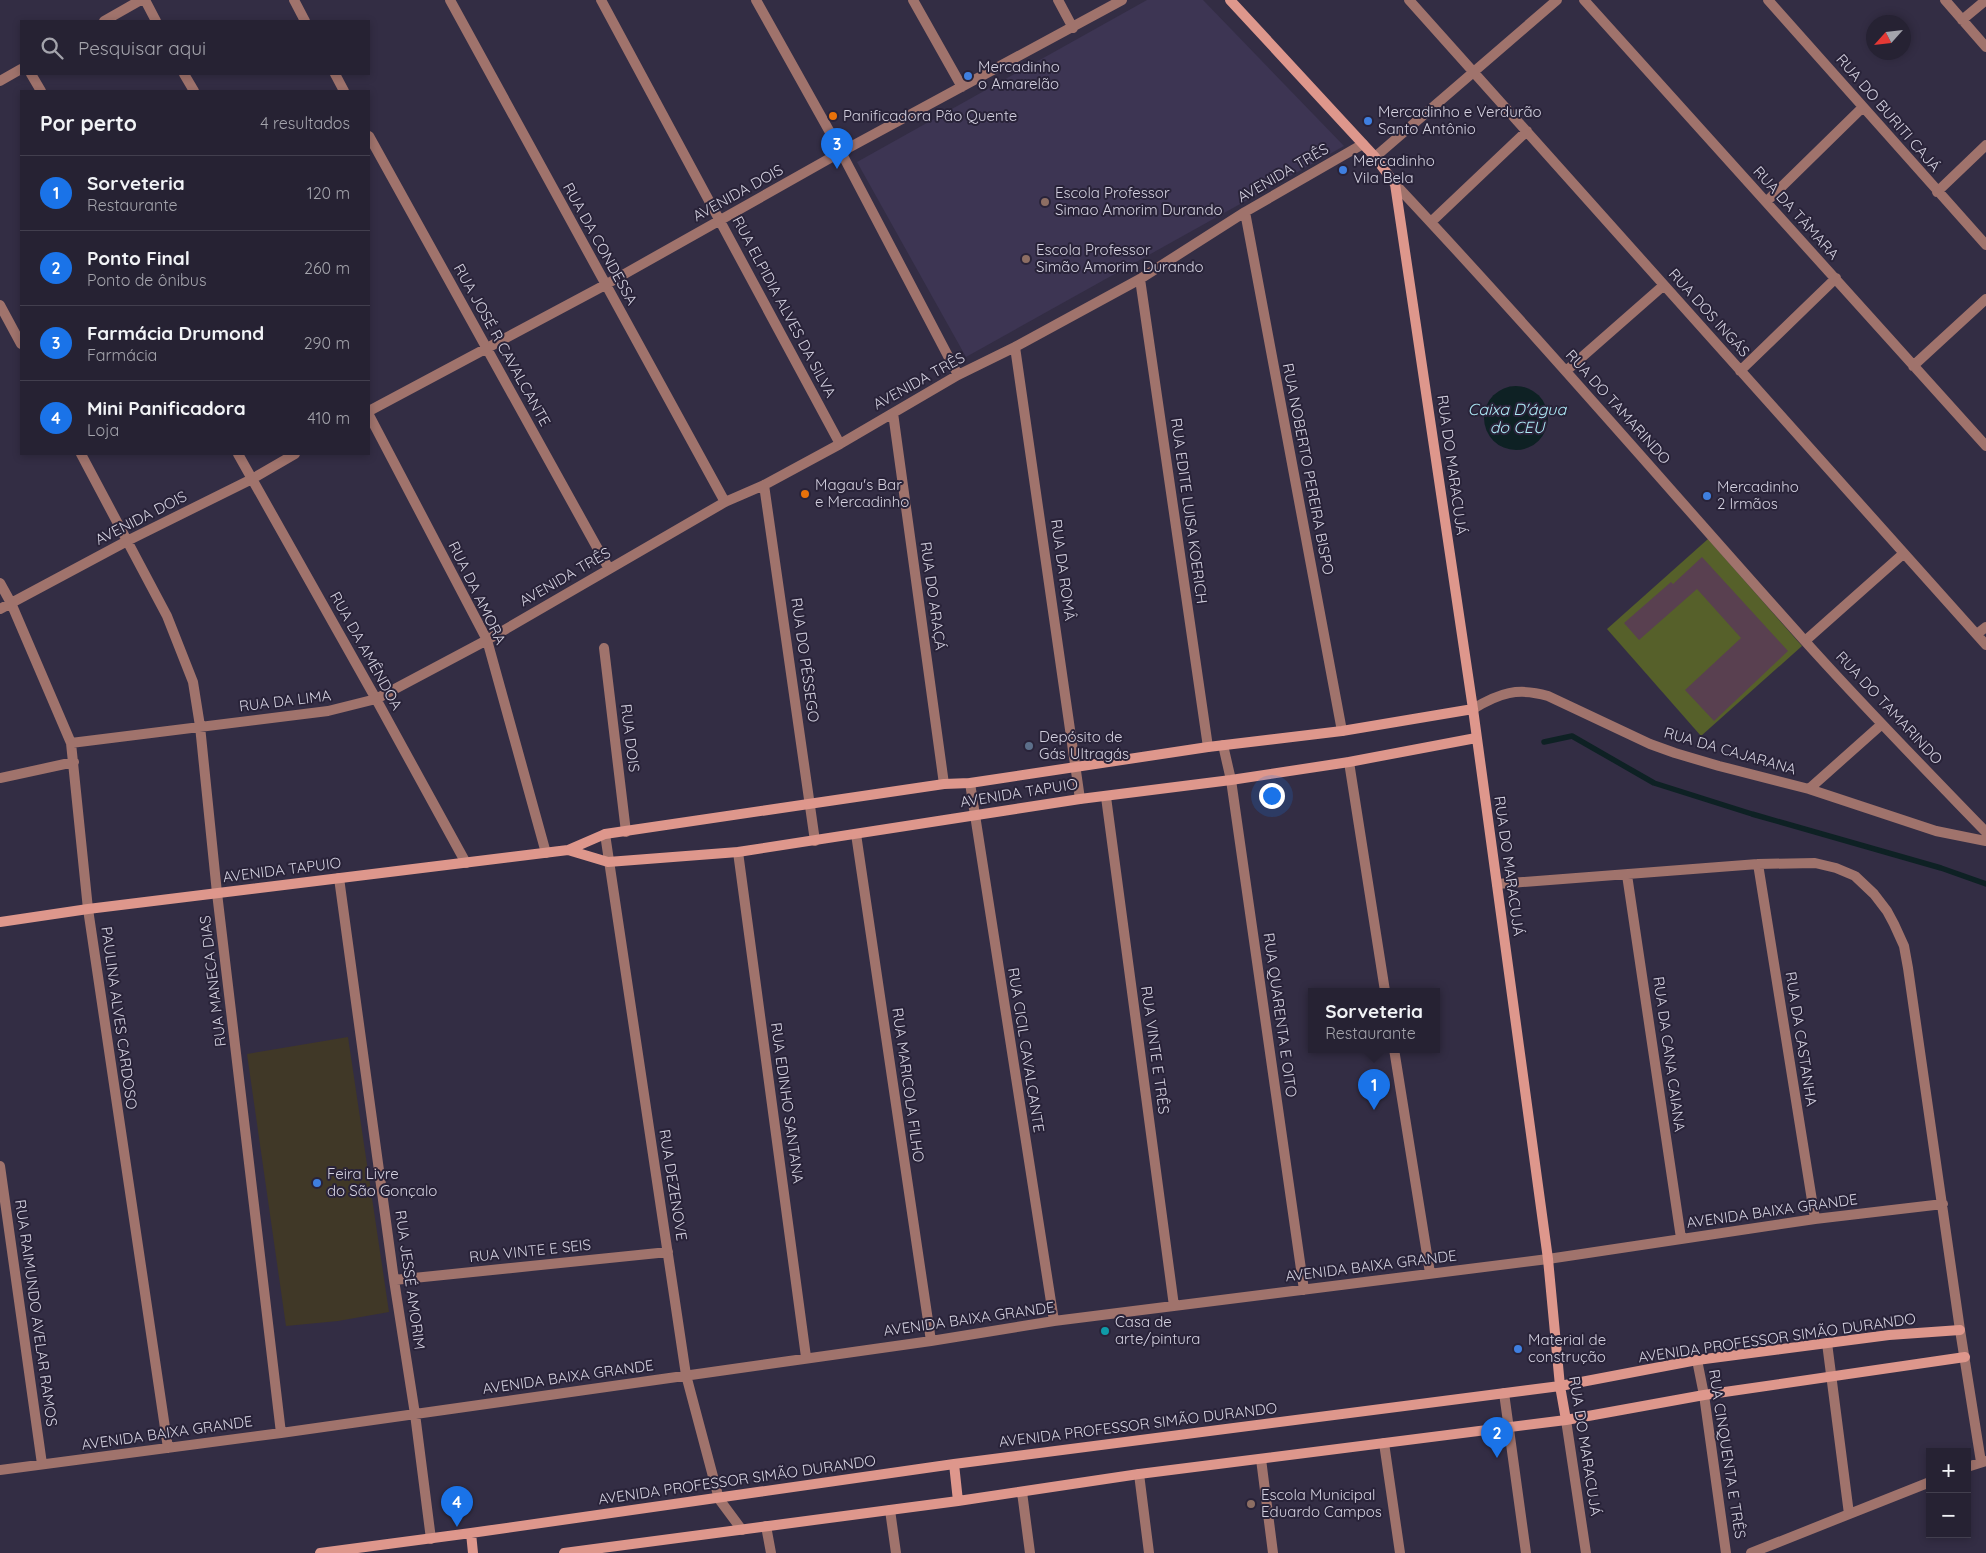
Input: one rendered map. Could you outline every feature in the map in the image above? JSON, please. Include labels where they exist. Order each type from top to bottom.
[{"type":"street","points":[[106,20],[143,0],[155,20]]},
{"type":"street","points":[[294,0],[305,20]]},
{"type":"street","name":"RUA DA CONDESSA","points":[[450,0],[725,502]]},
{"type":"street","name":"RUA ELPIDIA ALVES DA SILVA","points":[[601,0],[840,444]]},
{"type":"street","points":[[756,0],[841,152],[958,375]]},
{"type":"street","points":[[913,0],[962,87]]},
{"type":"street","points":[[1058,0],[1072,28]]},
{"type":"street","name":"AVENIDA DOIS","points":[[370,410],[606,285],[841,152],[1122,0]]},
{"type":"street","name":"RUA DO TAMARINDO","points":[[1230,0],[1375,157],[1395,184],[1566,371],[1805,640],[1882,724],[1986,832]]},
{"type":"street","name":"RUA DOS INGÁS","points":[[1409,0],[1986,645]]},
{"type":"street","points":[[1375,157],[1556,0]]},
{"type":"street","name":"RUA DA TÂMARA","points":[[1584,0],[1986,446]]},
{"type":"street","name":"RUA DO BURITI CAJÁ","points":[[1768,0],[1986,245]]},
{"type":"street","points":[[1945,0],[1986,47]]},
{"type":"street","points":[[1962,20],[1986,0]]},
{"type":"street","points":[[0,81],[20,70]]},
{"type":"street","points":[[32,75],[40,90]]},
{"type":"street","points":[[185,75],[193,90]]},
{"type":"street","points":[[335,75],[343,90]]},
{"type":"street","points":[[1766,202],[1863,107]]},
{"type":"street","points":[[1431,222],[1527,131]]},
{"type":"street","name":"RUA JOSÉ R CAVALCANTE","points":[[370,138],[609,569]]},
{"type":"street","name":"AVENIDA TRÊS","points":[[487,640],[725,502],[840,444],[958,375],[1140,279],[1245,212],[1363,144]]},
{"type":"street","points":[[1937,192],[1986,145]]},
{"type":"street","name":"RUA DO MARACUJÁ","points":[[1395,184],[1473,709],[1548,1258],[1560,1386],[1586,1553]]},
{"type":"street","name":"RUA NOBERTO PEREIRA BISPO","points":[[1245,212],[1342,731]]},
{"type":"street","points":[[1740,371],[1836,278]]},
{"type":"street","name":"RUA EDITE LUISA KOERICH","points":[[1140,279],[1208,747]]},
{"type":"street","points":[[1566,371],[1664,285]]},
{"type":"street","points":[[1914,366],[1986,299]]},
{"type":"street","points":[[0,305],[20,342]]},
{"type":"street","name":"RUA DA ROMÂ","points":[[1016,346],[1080,799]]},
{"type":"street","name":"RUA DO ARAÇÁ","points":[[893,412],[944,784]]},
{"type":"street","name":"RUA DA AMORA","points":[[370,417],[487,640],[546,852]]},
{"type":"street","name":"RUA MANECA DIAS","points":[[83,455],[129,540],[178,640],[193,682],[200,726],[281,1433]]},
{"type":"street","name":"RUA DA AMÊNDOA","points":[[239,455],[466,863]]},
{"type":"street","name":"AVENIDA DOIS","points":[[0,609],[129,540],[252,479],[293,455]]},
{"type":"street","name":"RUA DO PÊSSEGO","points":[[764,484],[816,840]]},
{"type":"street","points":[[1805,640],[1903,554]]},
{"type":"street","name":"PAULINA ALVES CARDOSO","points":[[0,584],[11,603],[71,743],[88,909],[168,1448]]},
{"type":"street","points":[[1977,634],[1986,627]]},
{"type":"street","name":"RUA DA LIMA","points":[[71,743],[328,711],[376,699],[487,640]]},
{"type":"street","name":"RUA DOIS","points":[[604,648],[626,832]]},
{"type":"street","name":"RUA DA CAJARANA","points":[[1473,709],[1500,694],[1534,691],[1562,702],[1650,744],[1675,753],[1810,789],[1936,831],[1986,840]]},
{"type":"street","name":"AVENIDA TAPUIO","points":[[0,922],[88,909],[568,850],[605,834],[944,784],[970,783],[1208,747],[1342,731],[1473,709]]},
{"type":"street","points":[[1810,789],[1882,724]]},
{"type":"street","name":"AVENIDA TAPUIO","points":[[568,850],[608,862],[738,852],[1080,799],[1231,780],[1349,762],[1476,738]]},
{"type":"street","name":"RUA QUARENTA E OITO","points":[[1223,745],[1231,780],[1304,1290]]},
{"type":"street","points":[[0,778],[74,762]]},
{"type":"street","points":[[1349,762],[1385,988]]},
{"type":"street","name":"RUA CICIL CAVALCANTE","points":[[970,783],[1054,1322]]},
{"type":"street","name":"RUA VINTE E TRÊS","points":[[1106,797],[1174,1306]]},
{"type":"street","name":"RUA DEZENOVE","points":[[605,834],[686,1375],[719,1499],[742,1530]]},
{"type":"street","name":"RUA MARICOLA FILHO","points":[[856,834],[931,1341]]},
{"type":"street","name":"RUA EDINHO SANTANA","points":[[738,852],[806,1357]]},
{"type":"street","points":[[1497,884],[1758,864],[1815,863],[1836,868],[1855,876],[1874,894],[1887,912],[1904,946],[1908,968],[1960,1330],[1984,1461],[1971,1466]]},
{"type":"street","name":"RUA DA CASTANHA","points":[[1758,864],[1815,1219]]},
{"type":"street","name":"RUA DA CANA CAIANA","points":[[1627,875],[1681,1238]]},
{"type":"street","name":"RUA JESSÉ AMORIM","points":[[339,878],[394,1280],[415,1414],[430,1539]]},
{"type":"street","points":[[1395,1053],[1430,1273]]},
{"type":"street","name":"RUA RAIMUNDO AVELAR RAMOS","points":[[0,1166],[42,1464]]},
{"type":"street","name":"AVENIDA BAIXA GRANDE","points":[[0,1470],[281,1433],[1054,1322],[1548,1258],[1815,1219],[1943,1204]]},
{"type":"street","name":"RUA VINTE E SEIS","points":[[394,1280],[668,1252]]},
{"type":"street","name":"AVENIDA PROFESSOR SIMÃO DURANDO","points":[[320,1553],[719,1499],[954,1464],[1560,1386],[1697,1360],[1889,1335],[1960,1330]]},
{"type":"street","points":[[1827,1343],[1849,1514]]},
{"type":"street","points":[[564,1553],[958,1501],[1138,1474],[1566,1420],[1704,1395],[1965,1357]]},
{"type":"street","name":"RUA CINQUENTA E TRÊS","points":[[1697,1360],[1704,1395],[1726,1553]]},
{"type":"street","points":[[1504,1393],[1526,1553]]},
{"type":"street","points":[[1384,1443],[1400,1553]]},
{"type":"street","points":[[1261,1459],[1273,1553]]},
{"type":"street","points":[[954,1464],[958,1501]]},
{"type":"street","points":[[1138,1474],[1149,1553]]},
{"type":"street","points":[[1752,1553],[1926,1484]]},
{"type":"street","points":[[1022,1492],[1030,1553]]},
{"type":"street","points":[[890,1510],[896,1553]]},
{"type":"street","points":[[766,1526],[771,1553]]},
{"type":"street","points":[[472,1533],[473,1553]]},
{"type":"shaded area","name":"Escola Professor Simão Amorim Durando","points":[[1147,0],[1203,0],[1344,146],[966,357],[857,162]]},
{"type":"shaded area","name":"Feira Livre do São Gonçalo","points":[[348,1037],[389,1312],[338,1321],[286,1326],[247,1054]]},
{"type":"green space","points":[[1708,539],[1802,646],[1701,736],[1607,629]]},
{"type":"water","name":"Caixa D'água do CEU","points":[[1516,386],[1534,392],[1542,400],[1548,418],[1542,436],[1534,444],[1516,450],[1498,444],[1490,436],[1484,418],[1490,400],[1498,392]]},
{"type":"building","points":[[1702,557],[1788,651],[1714,721],[1685,690],[1741,638],[1697,589],[1639,640],[1624,623],[1671,582],[1673,584]]},
{"type":"waterway","points":[[1544,742],[1572,736],[1654,783],[1752,814],[1941,868],[1986,884]]},
{"type":"place","name":"Mercadinho o Amarelão","points":[[968,76]]},
{"type":"place","name":"Panificadora Pão Quente","points":[[833,116]]},
{"type":"place","name":"Mercadinho e Verdurão Santo Antônio","points":[[1368,121]]},
{"type":"place","name":"Farmácia Drumond","points":[[837,169]]},
{"type":"place","name":"Mercadinho Vila Bela","points":[[1343,170]]},
{"type":"place","name":"Escola Professor Simao Amorim Durando","points":[[1045,202]]},
{"type":"place","name":"Escola Professor Simão Amorim Durando","points":[[1026,259]]},
{"type":"place","name":"Magau's Bar e Mercadinho","points":[[805,494]]},
{"type":"place","name":"Mercadinho 2 Irmãos","points":[[1707,496]]},
{"type":"place","name":"Depósito de Gás Ultragás","points":[[1029,746]]},
{"type":"place","name":"Sorveteria","points":[[1374,1110]]},
{"type":"place","name":"Feira Livre do São Gonçalo","points":[[317,1183]]},
{"type":"place","name":"Casa de arte/pintura","points":[[1105,1331]]},
{"type":"place","name":"Material de construção","points":[[1518,1349]]},
{"type":"place","name":"Ponto Final","points":[[1497,1458]]},
{"type":"place","name":"Escola Municipal Eduardo Campos","points":[[1251,1504]]},
{"type":"place","name":"Mini Panificadora","points":[[457,1527]]}]
